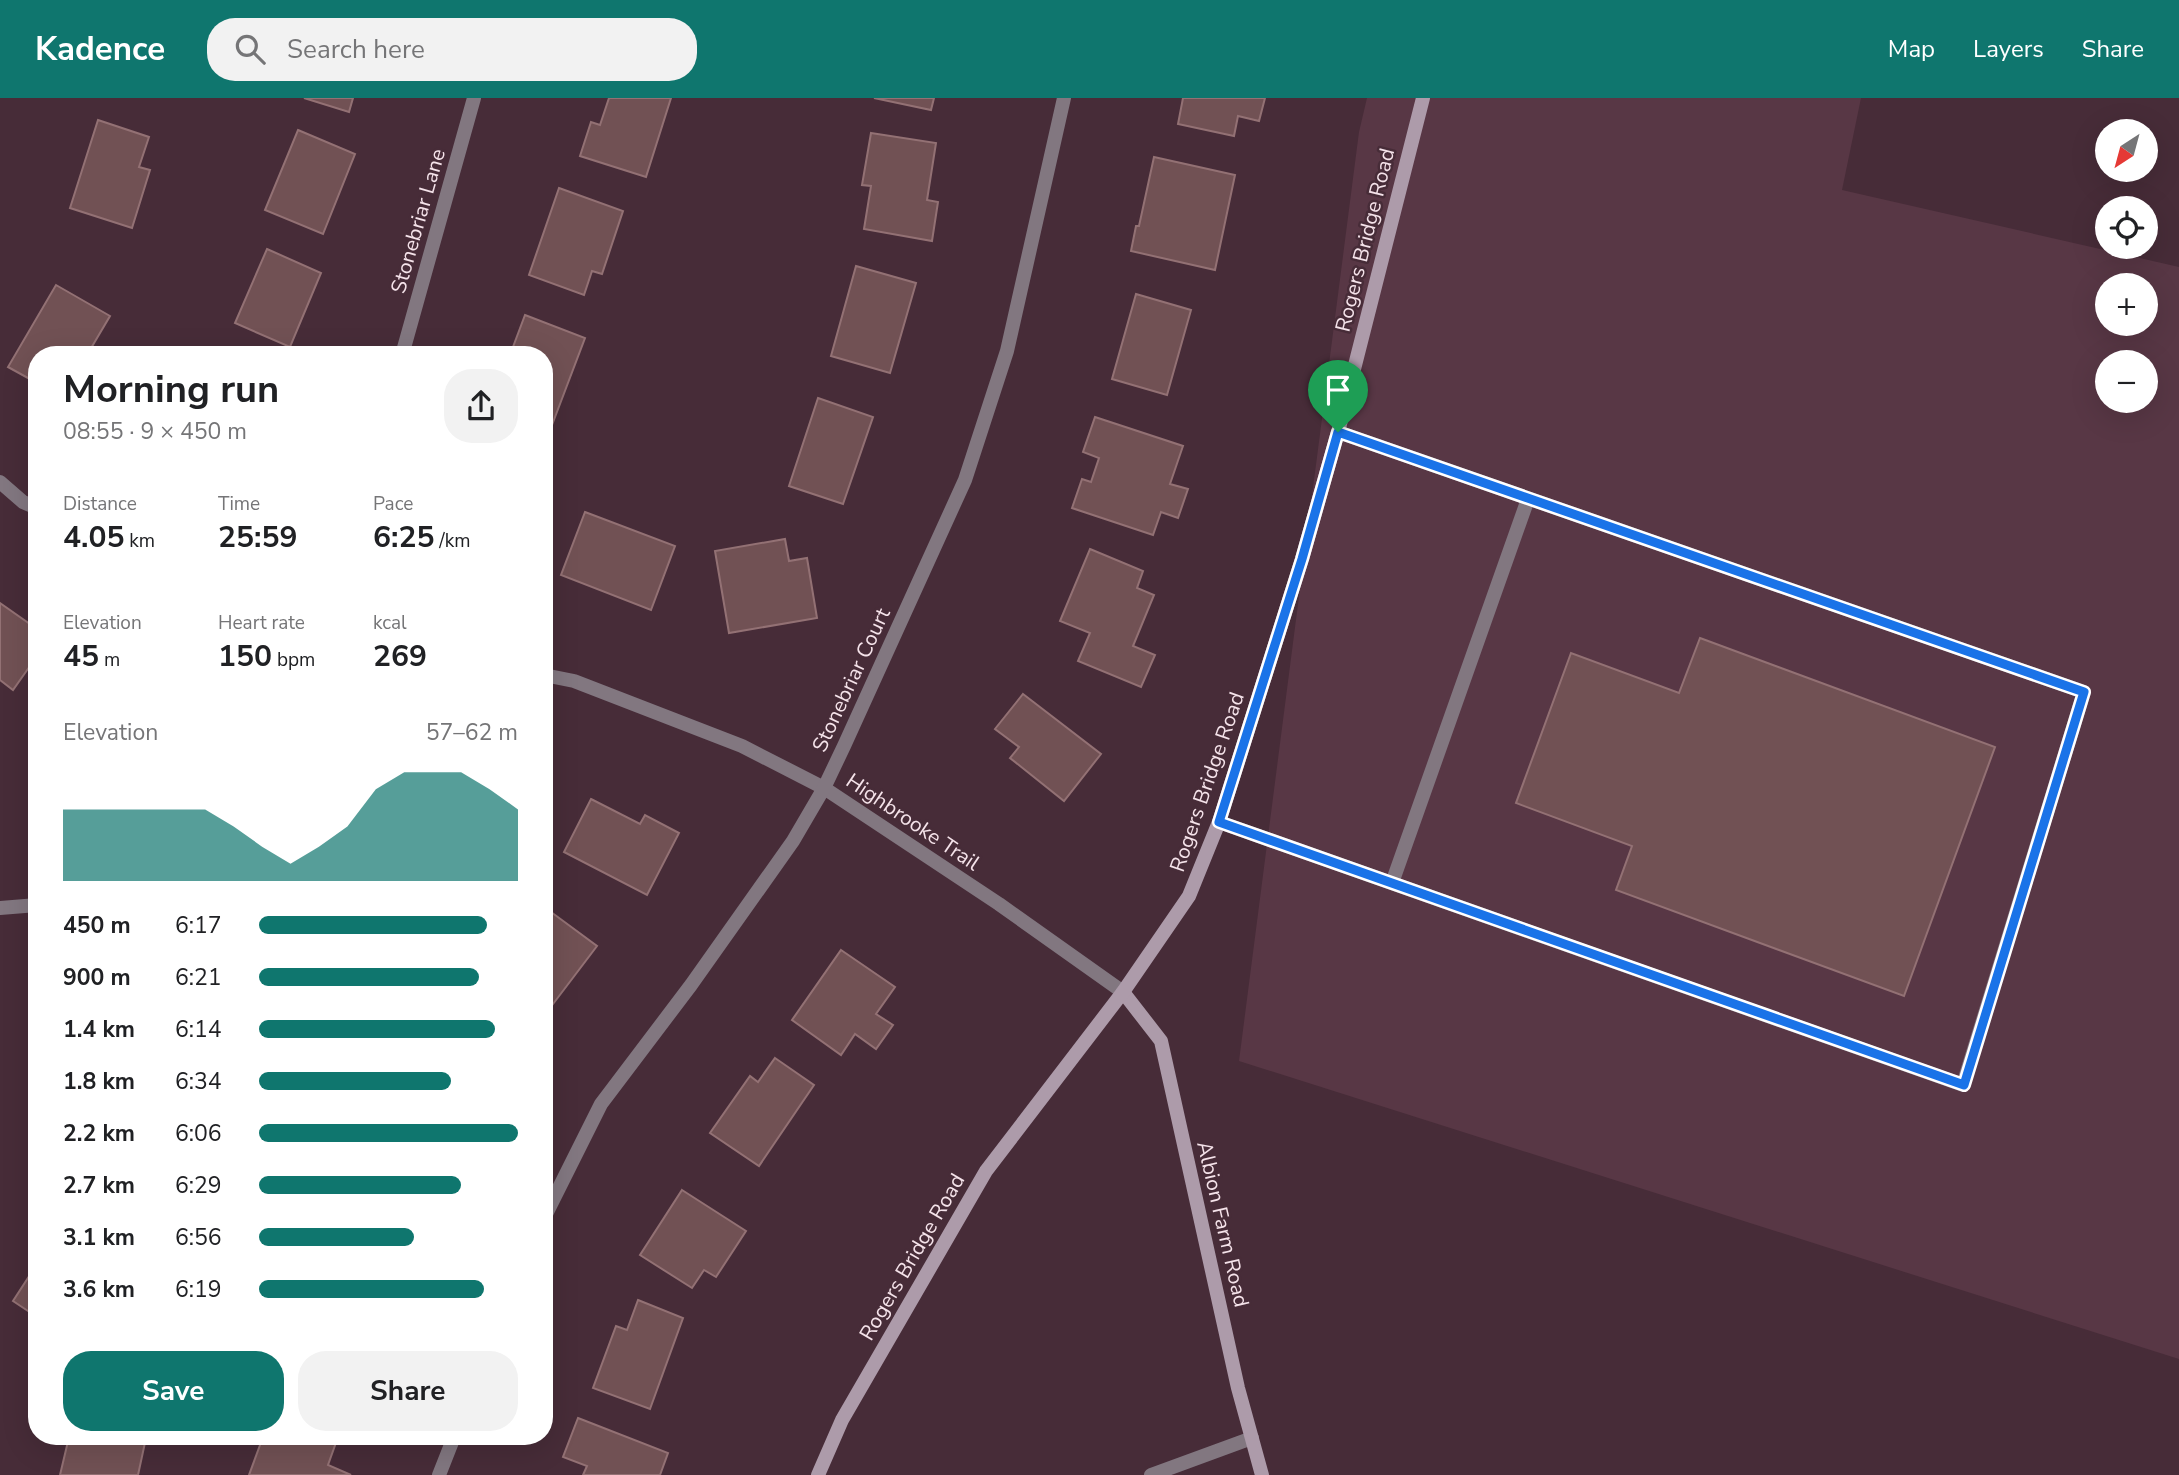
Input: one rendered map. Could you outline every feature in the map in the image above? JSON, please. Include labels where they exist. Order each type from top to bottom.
[{"type":"street","name":"Stonebriar Lane","points":[[405,346],[474,98]]},
{"type":"street","name":"Stonebriar Court","points":[[553,1200],[601,1104],[691,985],[793,841],[824,788],[965,480],[1007,351],[1064,98]]},
{"type":"street","name":"Rogers Bridge Road","points":[[818,1475],[842,1420],[986,1171],[1123,992],[1189,896],[1219,822],[1302,559],[1338,432],[1423,98]]},
{"type":"street","points":[[1219,822],[1964,1085],[2084,692],[1338,432]]},
{"type":"street","points":[[0,482],[28,504]]},
{"type":"street","points":[[1392,883],[1528,499]]},
{"type":"street","name":"Highbrooke Trail","points":[[553,677],[574,681],[742,746],[824,788],[999,904],[1123,992]]},
{"type":"street","points":[[0,908],[28,906]]},
{"type":"street","name":"Albion Farm Road","points":[[1123,992],[1161,1041],[1238,1388],[1262,1475]]},
{"type":"street","points":[[1151,1475],[1252,1438]]},
{"type":"street","points":[[439,1475],[451,1445]]},
{"type":"shaded area","points":[[1367,98],[1861,98],[1842,190],[2095,248],[2095,259],[2144,259],[2179,267],[2179,1359],[1239,1061],[1359,132]]},
{"type":"building","points":[[304,98],[353,98],[349,112]]},
{"type":"building","points":[[609,98],[671,98],[646,177],[580,156],[591,122],[600,125]]},
{"type":"building","points":[[874,98],[934,98],[931,110]]},
{"type":"building","points":[[1183,98],[1265,98],[1259,121],[1238,116],[1234,136],[1178,124]]},
{"type":"building","points":[[98,120],[149,137],[139,167],[150,170],[132,228],[70,208]]},
{"type":"building","points":[[298,130],[355,154],[323,234],[265,210]]},
{"type":"building","points":[[871,133],[936,143],[927,200],[938,202],[932,241],[864,229],[871,186],[862,185]]},
{"type":"building","points":[[1154,157],[1235,175],[1215,270],[1131,251]]},
{"type":"building","points":[[559,188],[623,211],[602,274],[592,271],[584,295],[529,275]]},
{"type":"building","points":[[267,249],[321,273],[290,346],[235,323]]},
{"type":"building","points":[[856,266],[916,283],[890,373],[831,356]]},
{"type":"building","points":[[56,285],[110,316],[92,346],[28,346],[28,378],[8,367]]},
{"type":"building","points":[[1136,294],[1191,310],[1167,395],[1112,379]]},
{"type":"building","points":[[525,315],[585,338],[553,422],[553,346],[513,346]]},
{"type":"building","points":[[818,398],[873,417],[843,504],[789,486]]},
{"type":"building","points":[[1095,417],[1183,446],[1170,484],[1188,489],[1178,518],[1161,512],[1153,535],[1072,508],[1082,479],[1091,482],[1099,458],[1083,452]]},
{"type":"building","points":[[585,512],[675,546],[651,610],[561,575]]},
{"type":"building","points":[[785,539],[789,561],[807,558],[817,618],[729,633],[715,551]]},
{"type":"building","points":[[1090,549],[1143,571],[1137,588],[1154,595],[1133,646],[1155,655],[1141,687],[1078,661],[1090,633],[1060,621]]},
{"type":"building","points":[[0,603],[28,623],[28,669],[13,690],[0,680]]},
{"type":"building","points":[[1700,638],[1995,747],[1904,996],[1616,890],[1632,846],[1516,803],[1571,653],[1679,693]]},
{"type":"building","points":[[1023,694],[1101,754],[1064,801],[1010,758],[1019,747],[995,729]]},
{"type":"building","points":[[591,799],[640,824],[645,815],[679,833],[647,895],[564,852]]},
{"type":"building","points":[[553,913],[597,946],[553,1004]]},
{"type":"building","points":[[841,950],[895,987],[876,1014],[893,1025],[876,1049],[855,1034],[841,1055],[792,1020]]},
{"type":"building","points":[[775,1058],[814,1085],[759,1166],[710,1133],[750,1076],[758,1082]]},
{"type":"building","points":[[682,1190],[746,1231],[716,1277],[704,1270],[692,1288],[640,1255]]},
{"type":"building","points":[[28,1278],[28,1311],[13,1301]]},
{"type":"building","points":[[638,1300],[683,1318],[650,1409],[593,1388],[616,1326],[627,1330]]},
{"type":"building","points":[[578,1418],[668,1453],[660,1475],[583,1475],[587,1466],[563,1457]]},
{"type":"building","points":[[67,1445],[144,1445],[138,1475],[60,1475]]},
{"type":"building","points":[[260,1445],[335,1445],[328,1465],[351,1475],[249,1475]]},
{"type":"route","points":[[1338,432],[2084,692],[1964,1085],[1219,822],[1302,559],[1338,432]]}]
